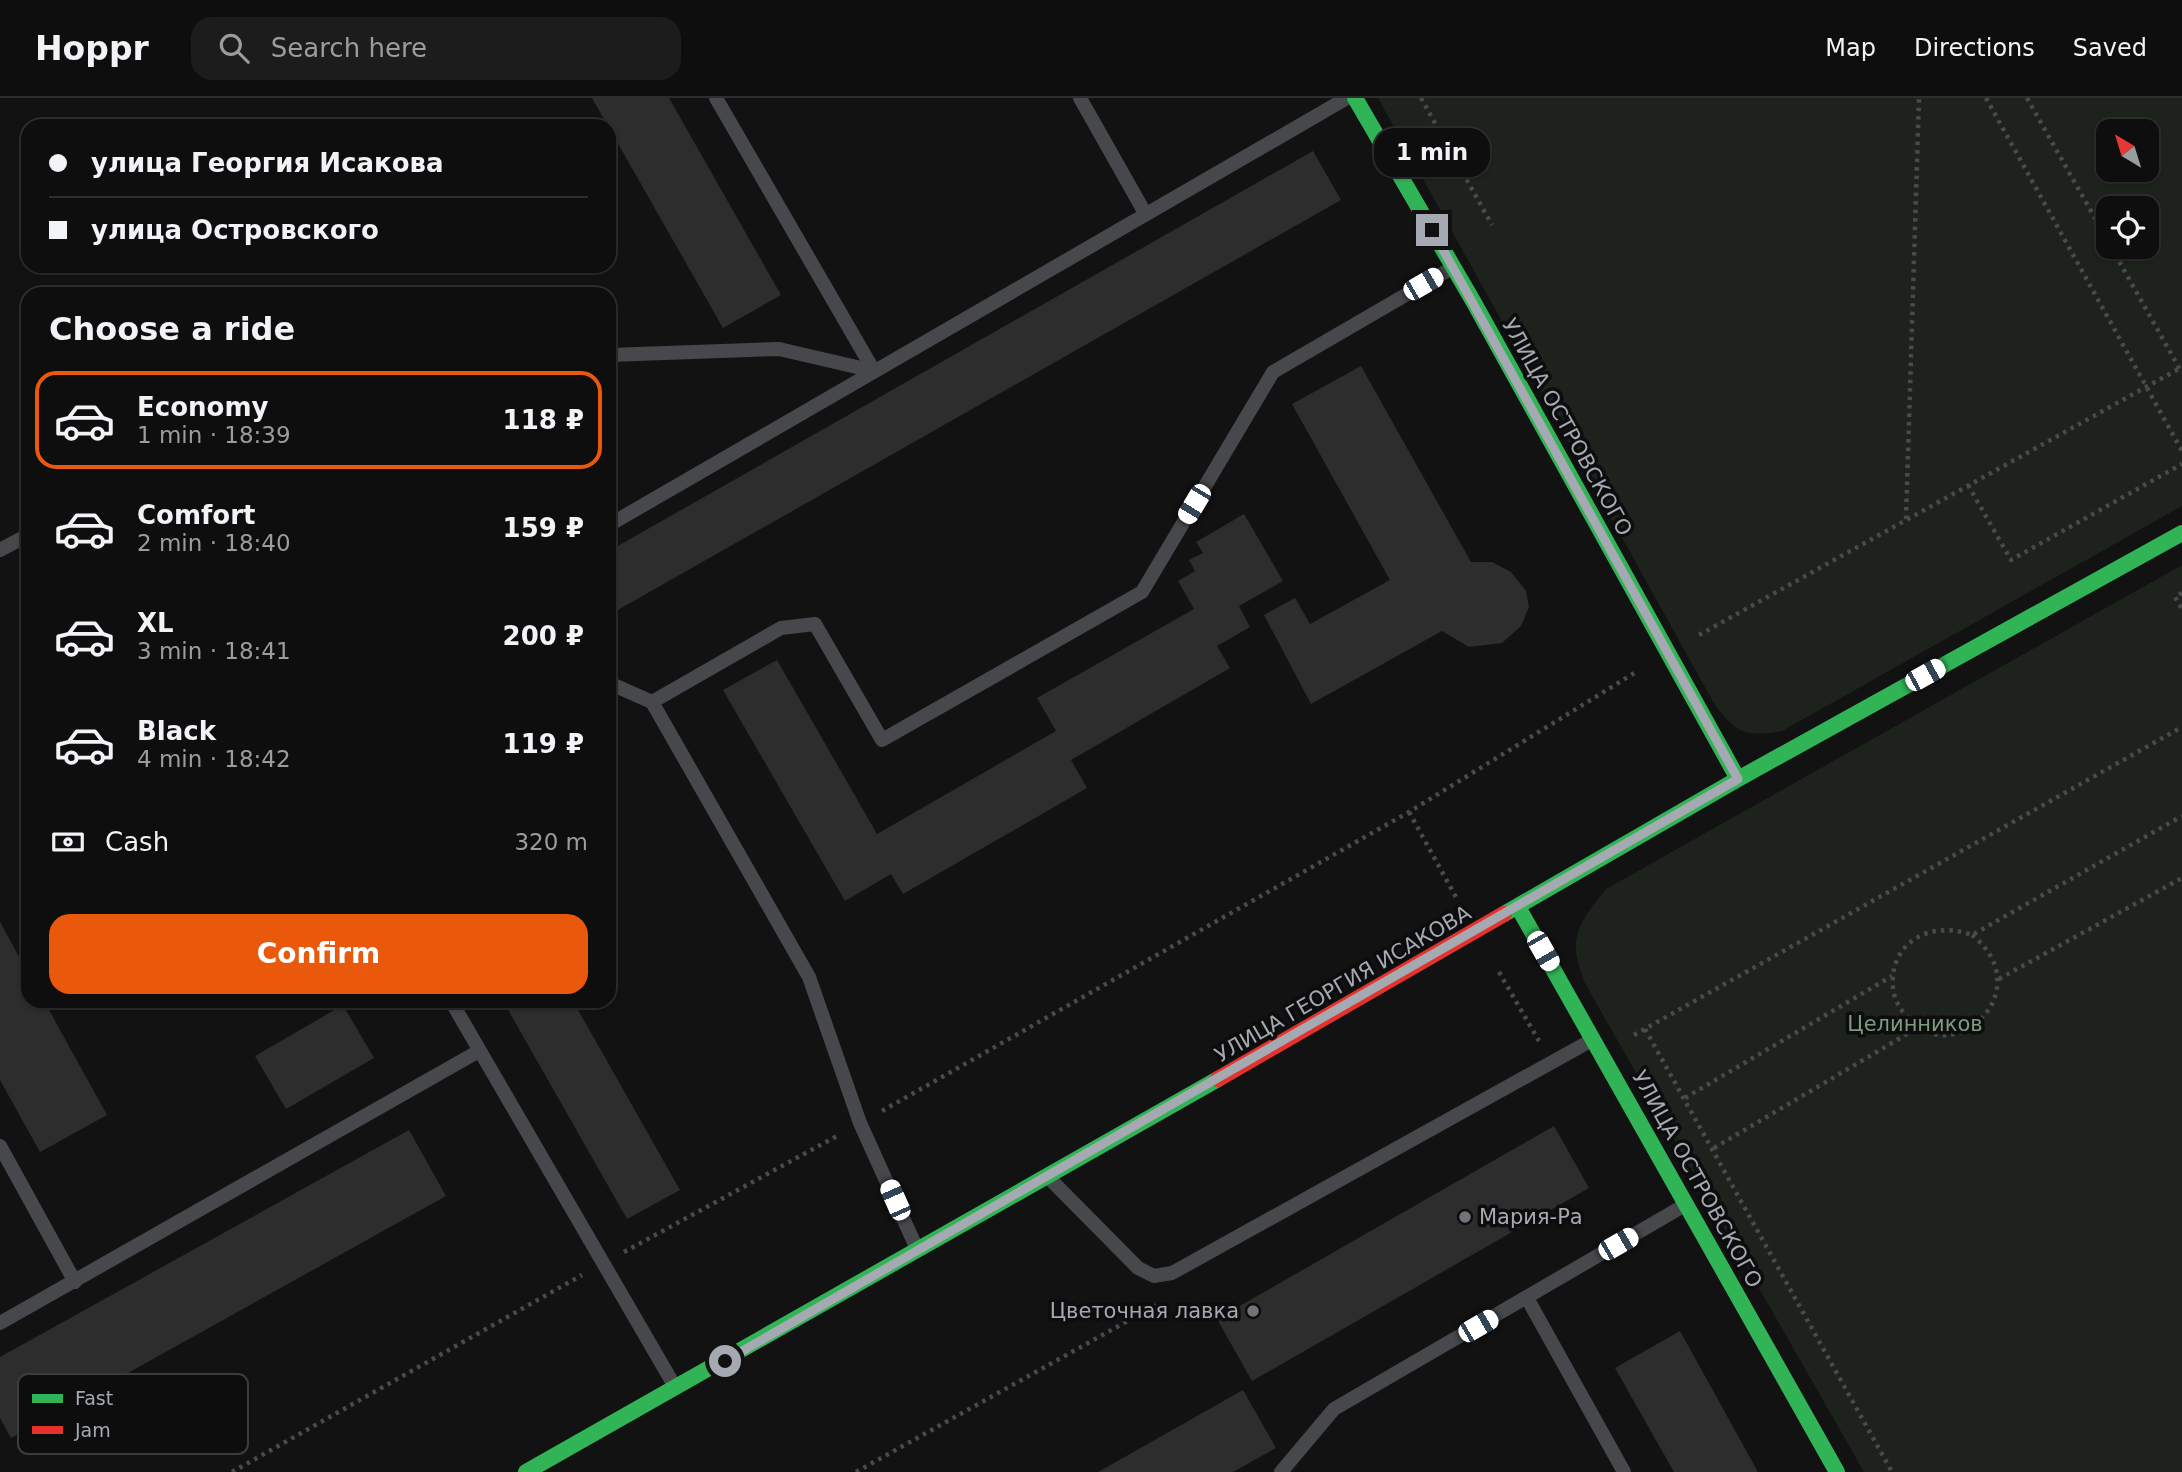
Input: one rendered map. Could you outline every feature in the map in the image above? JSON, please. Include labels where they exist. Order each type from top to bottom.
[{"type":"street","name":"УЛИЦА ОСТРОВСКОГО","points":[[1355,98],[1453,267],[1738,779]]},
{"type":"street","name":"УЛИЦА ГЕОРГИЯ ИСАКОВА","points":[[526,1472],[1048,1177],[1738,779],[2182,533]]},
{"type":"street","name":"УЛИЦА ОСТРОВСКОГО","points":[[1518,907],[1837,1472]]},
{"type":"lane","points":[[716,98],[874,371]]},
{"type":"lane","points":[[1080,98],[1145,213]]},
{"type":"lane","points":[[616,521],[1347,98]]},
{"type":"lane","points":[[652,702],[781,628],[815,624],[882,740],[1142,592],[1273,372],[1453,267]]},
{"type":"lane","points":[[616,355],[779,349],[874,371]]},
{"type":"lane","points":[[0,550],[21,539]]},
{"type":"lane","points":[[616,686],[652,702],[809,977],[860,1124],[918,1251]]},
{"type":"lane","points":[[455,1008],[677,1389]]},
{"type":"lane","points":[[1048,1177],[1138,1268],[1154,1276],[1172,1273],[1593,1039]]},
{"type":"lane","points":[[0,1323],[479,1051]]},
{"type":"lane","points":[[0,1146],[75,1282]]},
{"type":"lane","points":[[1281,1472],[1334,1409],[1687,1204]]},
{"type":"lane","points":[[1527,1298],[1624,1472]]},
{"type":"path","points":[[1421,98],[1492,225]]},
{"type":"path","points":[[1906,520],[1919,98]]},
{"type":"path","points":[[1986,98],[2182,451]]},
{"type":"path","points":[[2027,98],[2096,220]]},
{"type":"path","points":[[1692,640],[1968,485],[2181,370],[2118,259]]},
{"type":"path","points":[[1968,485],[2011,560],[2182,464]]},
{"type":"path","points":[[2182,593],[2175,597],[2182,609]]},
{"type":"path","points":[[232,1472],[605,1262],[860,1124],[1409,812],[1639,670]]},
{"type":"path","points":[[1602,1054],[2182,727]]},
{"type":"path","points":[[1409,812],[1459,903]]},
{"type":"path","points":[[1972,935],[2182,816]]},
{"type":"path","points":[[1998,979],[2182,878]]},
{"type":"path","points":[[1937,929],[1955,929],[1972,935],[1986,946],[1995,961],[1998,979],[1996,997],[1988,1013],[1975,1026],[1942,1035],[1919,1027],[1900,1009],[1894,993],[1892,976],[1901,952],[1920,934],[1937,929]]},
{"type":"path","points":[[1499,972],[1552,1062]]},
{"type":"path","points":[[1685,1098],[1892,976]]},
{"type":"path","points":[[1714,1148],[1919,1027]]},
{"type":"path","points":[[1645,1029],[1714,1148],[1892,1472]]},
{"type":"green space","points":[[1378,98],[2182,98],[2182,506],[1782,731],[1749,733],[1734,726],[1712,700]]},
{"type":"green space","name":"Целинников","points":[[2182,565],[2182,1472],[1864,1472],[1587,987],[1577,957],[1577,935],[1587,913],[1606,889]]},
{"type":"building","points":[[592,98],[669,98],[781,295],[723,328],[616,140],[616,119],[604,119]]},
{"type":"building","points":[[1313,151],[1341,200],[616,611],[616,547]]},
{"type":"building","points":[[1361,366],[1471,562],[1492,562],[1511,572],[1526,591],[1529,607],[1521,626],[1502,643],[1469,647],[1442,631],[1311,704],[1264,615],[1295,598],[1310,624],[1390,580],[1292,404]]},
{"type":"building","points":[[1244,514],[1283,581],[1239,606],[1250,627],[1217,646],[1230,668],[1071,760],[1087,788],[903,894],[891,874],[845,901],[723,690],[777,660],[877,834],[1056,731],[1037,698],[1194,609],[1178,581],[1195,571],[1189,560],[1203,553],[1196,542]]},
{"type":"building","points":[[0,922],[21,960],[21,1008],[48,1008],[107,1115],[40,1152],[0,1080]]},
{"type":"building","points":[[338,1008],[345,1008],[374,1058],[286,1109],[255,1056]]},
{"type":"building","points":[[507,1008],[577,1008],[680,1190],[627,1219]]},
{"type":"building","points":[[1554,1126],[1589,1188],[1252,1381],[1217,1319]]},
{"type":"building","points":[[409,1130],[446,1196],[126,1374],[18,1374],[18,1434],[11,1438],[0,1418],[0,1357]]},
{"type":"building","points":[[1680,1331],[1758,1472],[1674,1472],[1615,1368]]},
{"type":"building","points":[[1243,1390],[1276,1448],[1233,1472],[1098,1472]]},
{"type":"traffic: fast","points":[[1355,98],[1473,301],[1738,779]]},
{"type":"traffic: fast","points":[[1504,914],[1738,779],[2182,533]]},
{"type":"traffic: fast","points":[[1518,907],[1837,1472]]},
{"type":"traffic: fast","points":[[526,1472],[1218,1079]]},
{"type":"traffic: jam","points":[[1218,1079],[1504,914]]},
{"type":"place","name":"Мария-Ра","points":[[1465,1217]]},
{"type":"place","name":"Цветочная лавка","points":[[1253,1311]]},
{"type":"route","points":[[725,1361],[1191,1096],[1738,779],[1432,230]]}]
